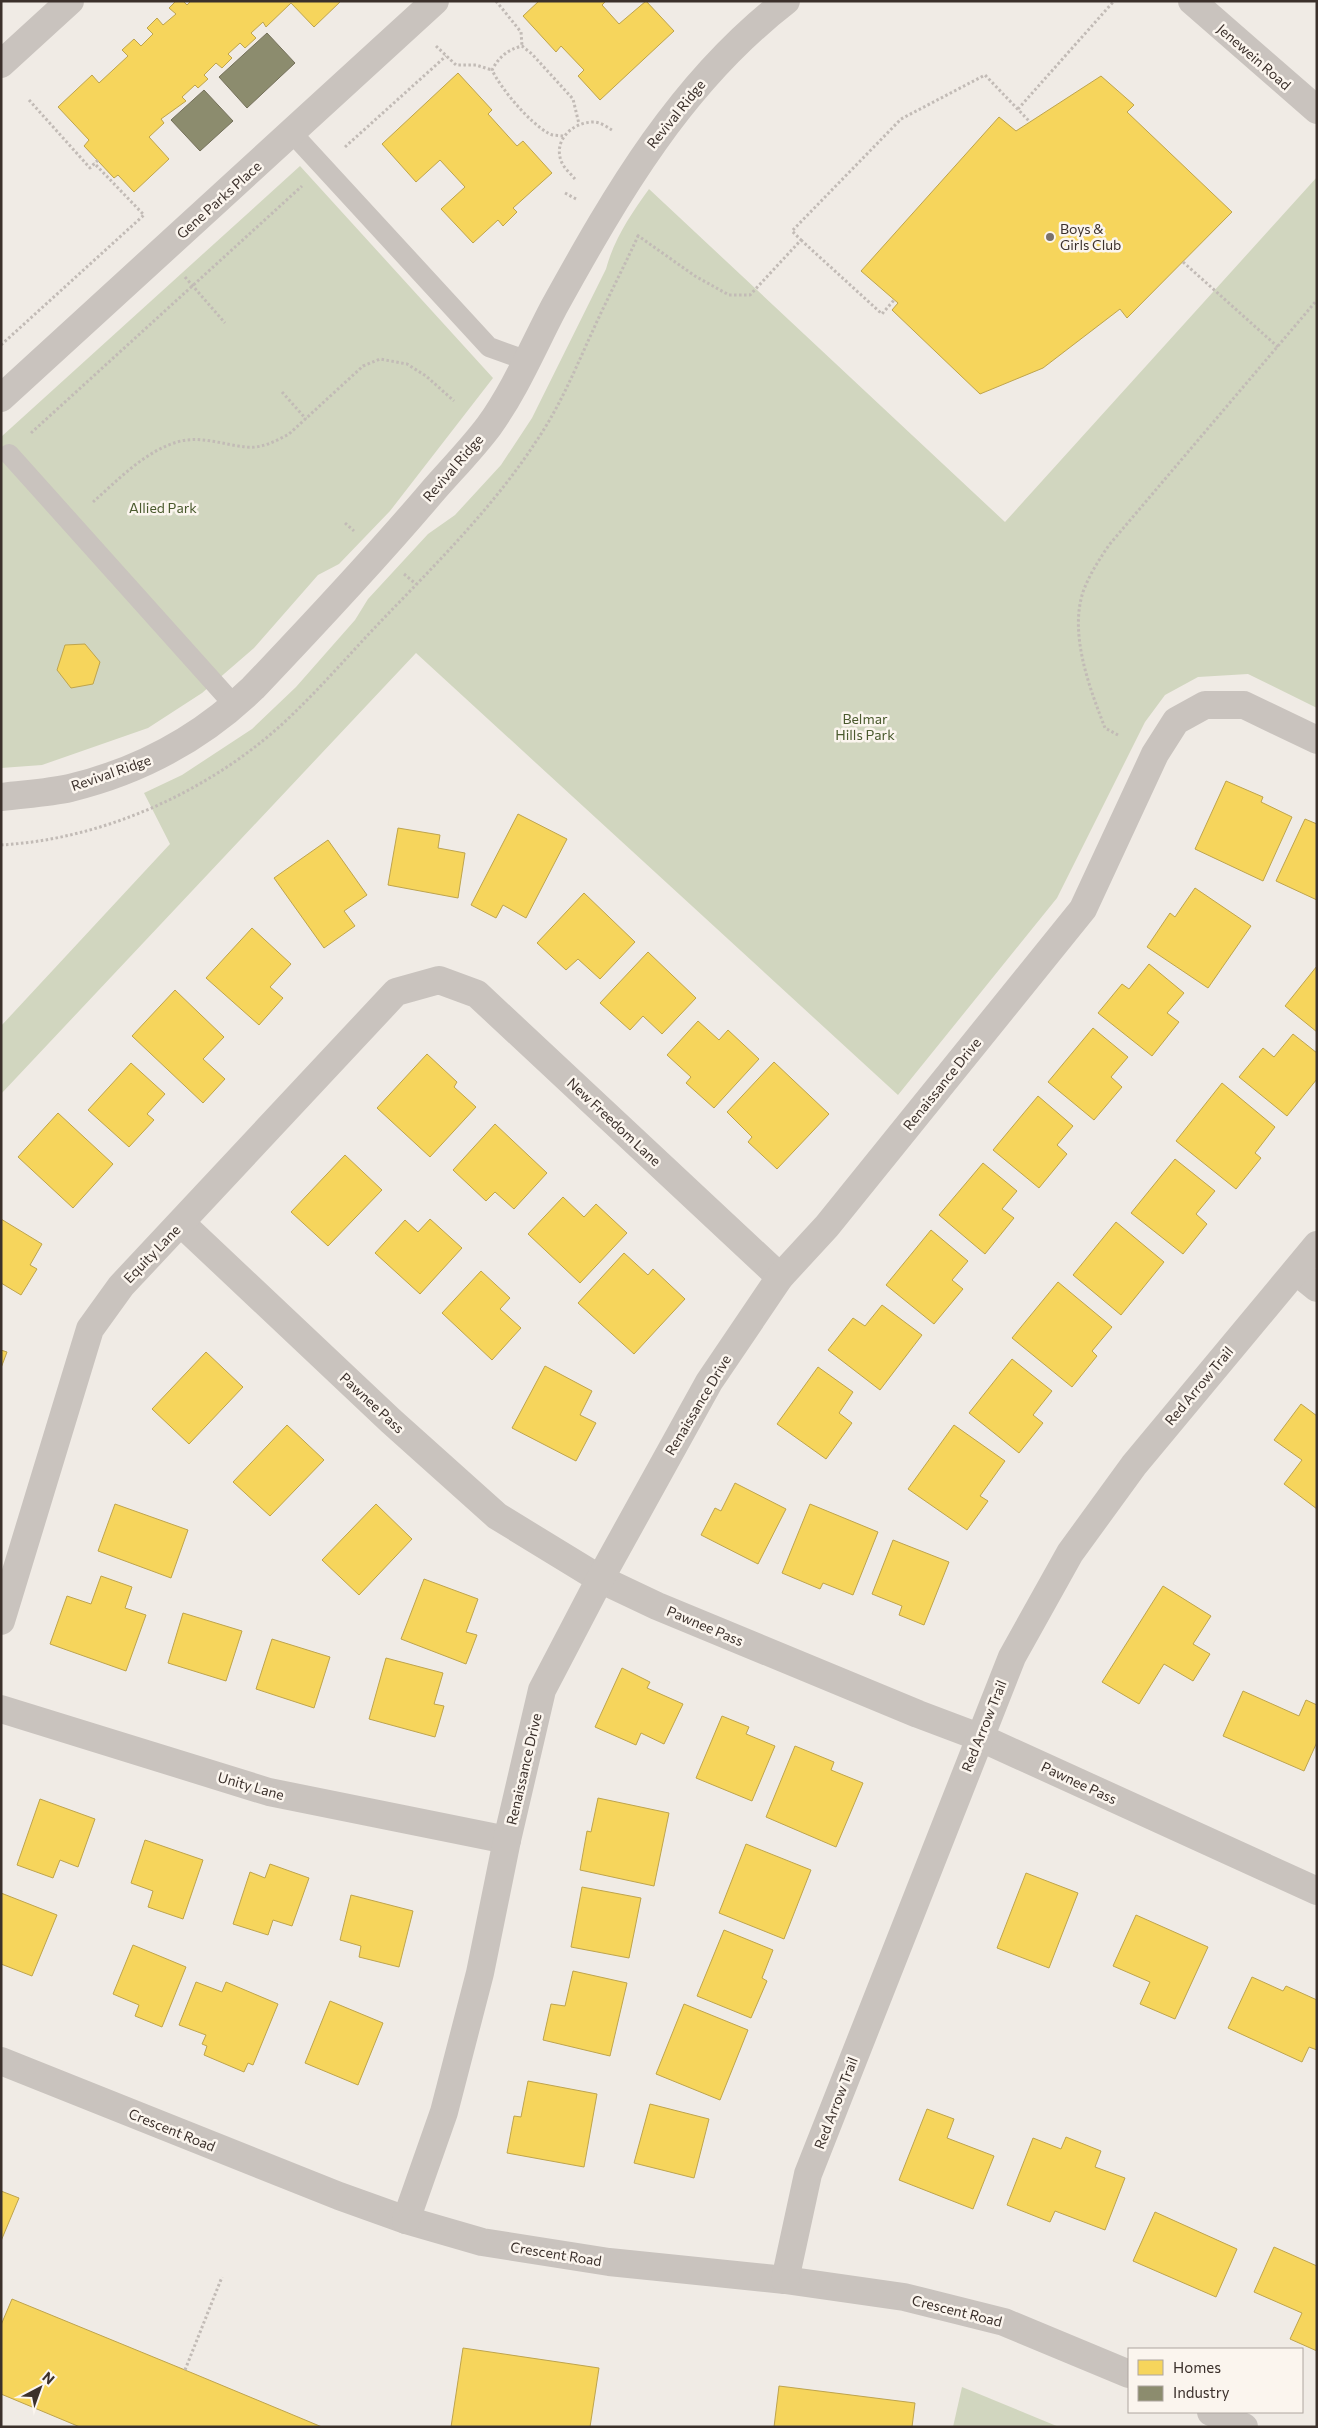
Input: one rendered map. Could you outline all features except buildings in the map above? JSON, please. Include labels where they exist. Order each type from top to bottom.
[{"type":"street","points":[[1,64],[70,1]]},
{"type":"street","name":"Gene Parks Place","points":[[1,398],[435,1]]},
{"type":"street","name":"Jenewein Road","points":[[1192,1],[1317,110]]},
{"type":"street","name":"Revival Ridge","points":[[1,797],[69,788],[134,768],[168,752],[235,706],[379,554],[488,427],[512,390],[525,360],[605,214],[664,125],[769,6]]},
{"type":"street","name":"Renaissance Drive","points":[[406,2220],[444,2112],[480,1973],[507,1840],[542,1690],[600,1578],[709,1382],[780,1277],[827,1226],[1083,909],[1155,754],[1176,721],[1205,705],[1244,705],[1317,740]]},
{"type":"street","name":"New Freedom Lane","points":[[439,980],[477,994],[780,1277]]},
{"type":"street","name":"Equity Lane","points":[[1,1620],[90,1329],[121,1286],[396,992],[439,980]]},
{"type":"street","name":"Pawnee Pass","points":[[181,1223],[391,1421],[497,1516],[600,1578],[657,1606],[918,1714],[979,1737],[1317,1892]]},
{"type":"street","name":"Red Arrow Trail","points":[[785,2280],[808,2174],[1012,1657],[1070,1553],[1134,1465],[1317,1245]]},
{"type":"street","points":[[1296,1271],[1317,1288]]},
{"type":"street","name":"Unity Lane","points":[[1,1709],[269,1792],[507,1840]]},
{"type":"street","name":"Crescent Road","points":[[1,2061],[330,2193],[406,2220],[482,2242],[609,2262],[785,2280],[904,2298],[1004,2322],[1128,2374]]},
{"type":"street","points":[[1213,2413],[1244,2427]]},
{"type":"lane","points":[[292,133],[489,346],[525,360]]},
{"type":"lane","points":[[9,454],[235,706]]},
{"type":"path","points":[[496,1],[520,32],[522,46],[532,54],[573,99],[579,124]]},
{"type":"path","points":[[1018,109],[1114,1]]},
{"type":"path","points":[[522,46],[509,50],[497,61],[492,70],[498,81],[538,127],[550,134],[563,136]]},
{"type":"path","points":[[9,454],[446,56]]},
{"type":"path","points":[[894,300],[882,314],[792,231],[901,119],[985,75],[1030,122]]},
{"type":"path","points":[[1,345],[144,215],[96,162],[90,168],[29,100]]},
{"type":"path","points":[[575,179],[562,164],[559,147],[563,136],[579,124],[596,122],[612,130]]},
{"type":"path","points":[[565,193],[605,214],[695,276],[729,295],[750,295],[801,240]]},
{"type":"path","points":[[1183,262],[1278,347]]},
{"type":"path","points":[[1118,735],[1105,728],[1087,681],[1078,624],[1082,594],[1092,570],[1109,545],[1317,300]]},
{"type":"path","points":[[70,522],[140,461],[178,442],[216,441],[247,448],[262,446],[289,434],[363,366],[380,359],[407,364],[426,376],[454,401]]},
{"type":"path","points":[[282,392],[306,419]]},
{"type":"path","points":[[185,2370],[222,2277]]},
{"type":"green space","name":"Allied Park","points":[[300,166],[493,378],[390,511],[339,564],[318,575],[254,648],[202,693],[148,728],[42,765],[1,768],[1,437]]},
{"type":"green space","name":"Belmar Hills Park","points":[[1317,177],[1317,708],[1248,674],[1198,677],[1165,695],[1145,722],[1057,898],[898,1095],[416,653],[1,1094],[1,1026],[170,844],[144,793],[182,775],[252,729],[296,687],[355,620],[368,599],[428,534],[455,515],[501,465],[532,418],[606,269],[618,237],[649,189],[1005,522]]},
{"type":"green space","points":[[962,2387],[1059,2427],[953,2427]]},
{"type":"place","name":"Boys & Girls Club","points":[[1050,237]]}]
